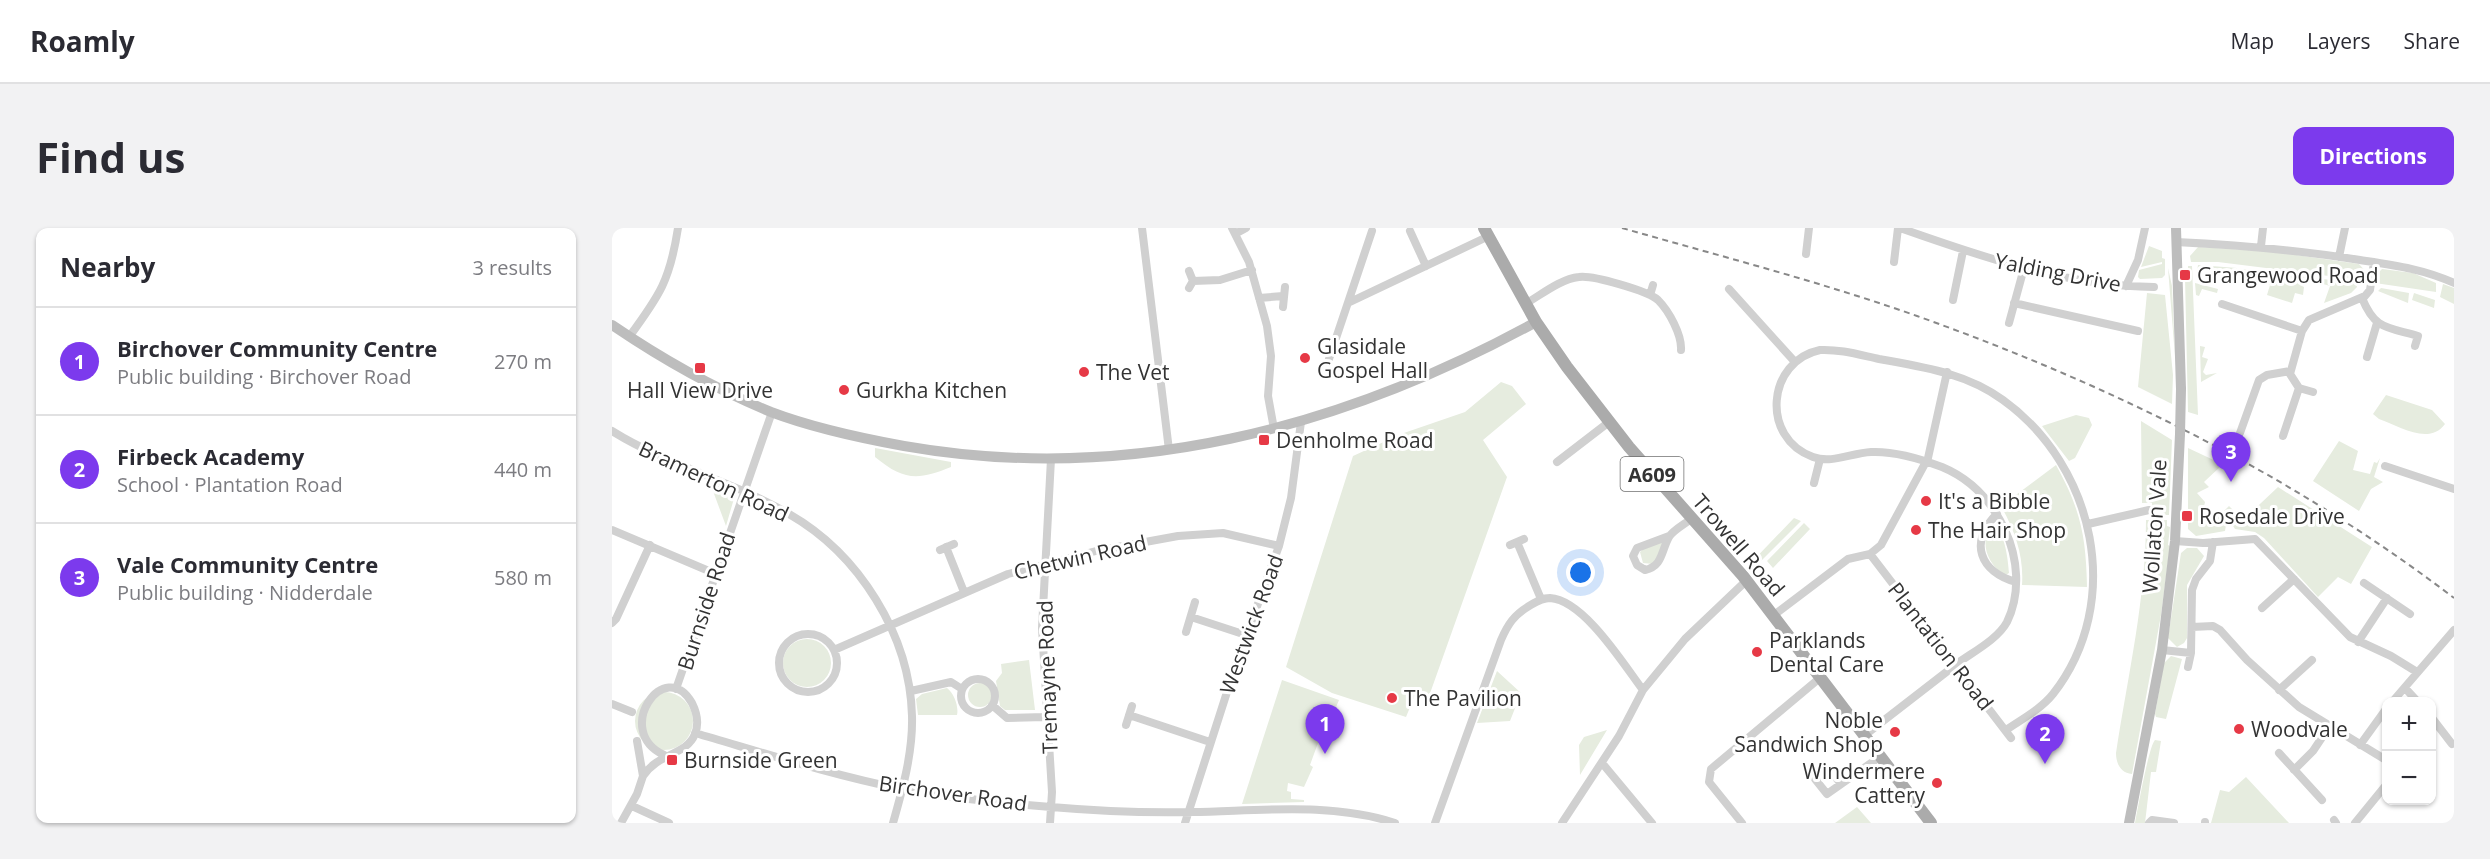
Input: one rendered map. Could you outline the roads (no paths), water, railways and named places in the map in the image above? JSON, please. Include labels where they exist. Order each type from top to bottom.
[{"type":"main road","name":"Trowell Road","points":[[1487,232],[1536,322],[1609,422],[1774,615],[1931,823]]},
{"type":"street","points":[[629,337],[662,291],[669,274],[678,228]]},
{"type":"street","points":[[1142,228],[1169,450]]},
{"type":"street","points":[[1246,228],[1233,231],[1252,270],[1270,342],[1268,396],[1274,429]]},
{"type":"street","points":[[1806,254],[1809,228]]},
{"type":"street","name":"Yalding Drive","points":[[1894,262],[1899,228],[1963,251],[2024,268],[2126,286],[2154,286]]},
{"type":"street","points":[[2126,286],[2138,260],[2145,228]]},
{"type":"street","name":"Wollaton Vale","points":[[2129,823],[2162,650],[2175,541],[2181,389],[2176,228]]},
{"type":"street","points":[[2261,246],[2263,228]]},
{"type":"street","points":[[2339,257],[2345,228]]},
{"type":"street","points":[[1326,369],[1372,231]]},
{"type":"street","points":[[1410,231],[1426,266]]},
{"type":"street","points":[[1350,302],[1426,266],[1487,232]]},
{"type":"street","points":[[2176,242],[2261,246],[2374,262],[2435,274],[2454,283]]},
{"type":"street","points":[[1953,300],[1963,251]]},
{"type":"street","points":[[2313,392],[2299,388],[2290,371],[2302,331],[2314,317],[2361,298],[2370,290],[2374,262]]},
{"type":"street","points":[[2009,323],[2024,268]]},
{"type":"street","points":[[1189,271],[1191,285],[1220,280],[1252,270]]},
{"type":"street","points":[[1525,304],[1566,281],[1579,277],[1593,278],[1650,295],[1663,306],[1673,332],[1681,338],[1681,350]]},
{"type":"street","points":[[1650,295],[1653,285]]},
{"type":"street","points":[[1730,289],[1739,295],[1795,362]]},
{"type":"street","points":[[1259,298],[1284,292],[1282,307]]},
{"type":"street","points":[[2361,298],[2369,316],[2377,323],[2418,336],[2415,346]]},
{"type":"street","points":[[2014,303],[2138,331]]},
{"type":"street","points":[[2222,304],[2302,331]]},
{"type":"street","points":[[612,325],[687,372],[772,412],[874,440],[956,455],[1051,459],[1169,450],[1301,422],[1395,390],[1479,353],[1536,322]]},
{"type":"street","points":[[2367,357],[2377,323]]},
{"type":"street","points":[[1865,735],[2003,627],[2010,612],[2016,582],[2013,550],[1997,514],[1968,482],[1943,467],[1874,452],[1820,459],[1799,450],[1787,438],[1779,423],[1776,404],[1778,386],[1795,362],[1813,352],[1830,350],[1947,372],[2002,399],[2035,429],[2065,468],[2088,524],[2093,589],[2084,639],[2074,661],[2052,694],[2006,730]]},
{"type":"street","points":[[2240,433],[2259,380],[2267,375],[2290,371]]},
{"type":"street","points":[[1774,615],[1849,558],[1870,554],[1886,537],[1927,462],[1947,372]]},
{"type":"street","points":[[2283,436],[2299,388]]},
{"type":"street","name":"Burnside Road","points":[[676,689],[772,412]]},
{"type":"street","name":"Westwick Road","points":[[1185,823],[1246,635],[1279,546],[1291,498],[1301,422]]},
{"type":"street","points":[[1557,462],[1609,422]]},
{"type":"street","name":"Bramerton Road","points":[[612,431],[684,468],[744,490],[790,514],[834,548],[867,586],[890,626],[910,691],[912,730],[903,789],[893,823]]},
{"type":"street","name":"Tremayne Road","points":[[1050,823],[1052,807],[1049,733],[1045,717],[1042,628],[1051,459]]},
{"type":"street","points":[[1814,483],[1820,459]]},
{"type":"street","points":[[2385,466],[2454,489]]},
{"type":"street","points":[[2088,524],[2149,510]]},
{"type":"street","points":[[1997,514],[1986,524],[1982,534],[1984,559],[1995,575],[2016,582]]},
{"type":"street","points":[[1669,536],[1662,557],[1653,568],[1645,570],[1637,565],[1633,556],[1637,548],[1669,536],[1692,519]]},
{"type":"street","points":[[612,530],[716,573]]},
{"type":"street","name":"Chetwin Road","points":[[834,650],[1008,574],[1096,551],[1178,536],[1223,533],[1279,546]]},
{"type":"street","points":[[2175,541],[2213,542],[2255,539],[2342,630],[2358,642],[2391,656],[2417,672]]},
{"type":"street","points":[[1517,542],[1541,599]]},
{"type":"street","points":[[2188,667],[2191,653],[2192,590],[2196,579],[2208,564],[2213,542]]},
{"type":"street","points":[[612,623],[616,620],[650,545]]},
{"type":"street","points":[[947,547],[964,592]]},
{"type":"street","name":"Plantation Road","points":[[1870,554],[2012,738]]},
{"type":"street","points":[[2261,594],[2265,605],[2294,579]]},
{"type":"street","points":[[1562,823],[1602,763],[1643,690],[1685,639],[1746,581]]},
{"type":"street","points":[[2364,583],[2410,614]]},
{"type":"street","points":[[1435,823],[1509,622],[1541,599],[1552,598],[1578,610],[1643,690]]},
{"type":"street","points":[[2358,642],[2387,598]]},
{"type":"street","points":[[1186,632],[1195,602]]},
{"type":"street","points":[[1191,617],[1246,635]]},
{"type":"street","points":[[2192,627],[2213,626],[2220,630],[2279,690],[2329,727],[2382,758]]},
{"type":"street","points":[[2397,697],[2417,672],[2451,640],[2454,630]]},
{"type":"street","points":[[800,635],[820,636],[834,650],[836,670],[831,679],[815,691],[794,688],[781,673],[780,653],[791,639],[800,635]]},
{"type":"street","points":[[2162,650],[2191,653]]},
{"type":"street","points":[[2279,690],[2301,664],[2312,660]]},
{"type":"street","points":[[1742,823],[1709,782],[1711,769],[1821,677]]},
{"type":"street","points":[[973,679],[987,681],[994,690],[992,705],[979,713],[967,709],[961,699],[962,689],[973,679]]},
{"type":"street","points":[[910,691],[951,682],[962,689]]},
{"type":"street","points":[[2405,688],[2413,697]]},
{"type":"street","points":[[621,823],[632,806],[649,766],[664,755],[683,749],[695,733],[698,721],[689,698],[676,689],[657,689],[646,693],[632,712],[631,721]]},
{"type":"street","points":[[612,704],[632,712]]},
{"type":"street","points":[[992,705],[1007,718],[1045,717]]},
{"type":"street","points":[[1126,725],[1132,706]]},
{"type":"street","points":[[1129,715],[1210,742]]},
{"type":"street","points":[[2360,745],[2382,715]]},
{"type":"street","points":[[2436,723],[2452,744]]},
{"type":"street","points":[[2294,770],[2313,751],[2329,727]]},
{"type":"street","points":[[633,732],[645,749],[664,755]]},
{"type":"street","name":"Birchover Road","points":[[695,733],[785,761],[903,789],[1052,807],[1188,813],[1303,810],[1354,812],[1395,823]]},
{"type":"street","points":[[638,741],[643,776]]},
{"type":"street","points":[[2278,753],[2319,798],[2325,788]]},
{"type":"street","points":[[1841,784],[1881,756]]},
{"type":"street","points":[[1602,763],[1652,823]]},
{"type":"street","points":[[2355,823],[2382,790]]},
{"type":"street","points":[[632,806],[669,823]]},
{"type":"street","points":[[2149,823],[2152,820],[2174,823]]},
{"type":"railway","points":[[1622,228],[1881,304],[2059,371],[2197,436],[2264,473],[2393,553],[2454,598]]},
{"type":"place","name":"Grangewood Road","points":[[2185,275]]},
{"type":"place","name":"Glasidale Gospel Hall","points":[[1305,358]]},
{"type":"place","name":"Hall View Drive","points":[[700,368]]},
{"type":"place","name":"The Vet","points":[[1084,372]]},
{"type":"place","name":"Gurkha Kitchen","points":[[844,390]]},
{"type":"place","name":"Denholme Road","points":[[1264,440]]},
{"type":"place","name":"Vale Community Centre","points":[[2231,482]]},
{"type":"place","name":"It's a Bibble","points":[[1926,501]]},
{"type":"place","name":"Rosedale Drive","points":[[2187,516]]},
{"type":"place","name":"The Hair Shop","points":[[1916,530]]},
{"type":"place","name":"Parklands Dental Care","points":[[1757,652]]},
{"type":"place","name":"The Pavilion","points":[[1392,698]]},
{"type":"place","name":"Woodvale","points":[[2239,729]]},
{"type":"place","name":"Noble Sandwich Shop","points":[[1895,732]]},
{"type":"place","name":"Birchover Community Centre","points":[[1325,754]]},
{"type":"place","name":"Burnside Green","points":[[672,760]]},
{"type":"place","name":"Firbeck Academy","points":[[2045,764]]},
{"type":"place","name":"Windermere Cattery","points":[[1937,783]]}]
